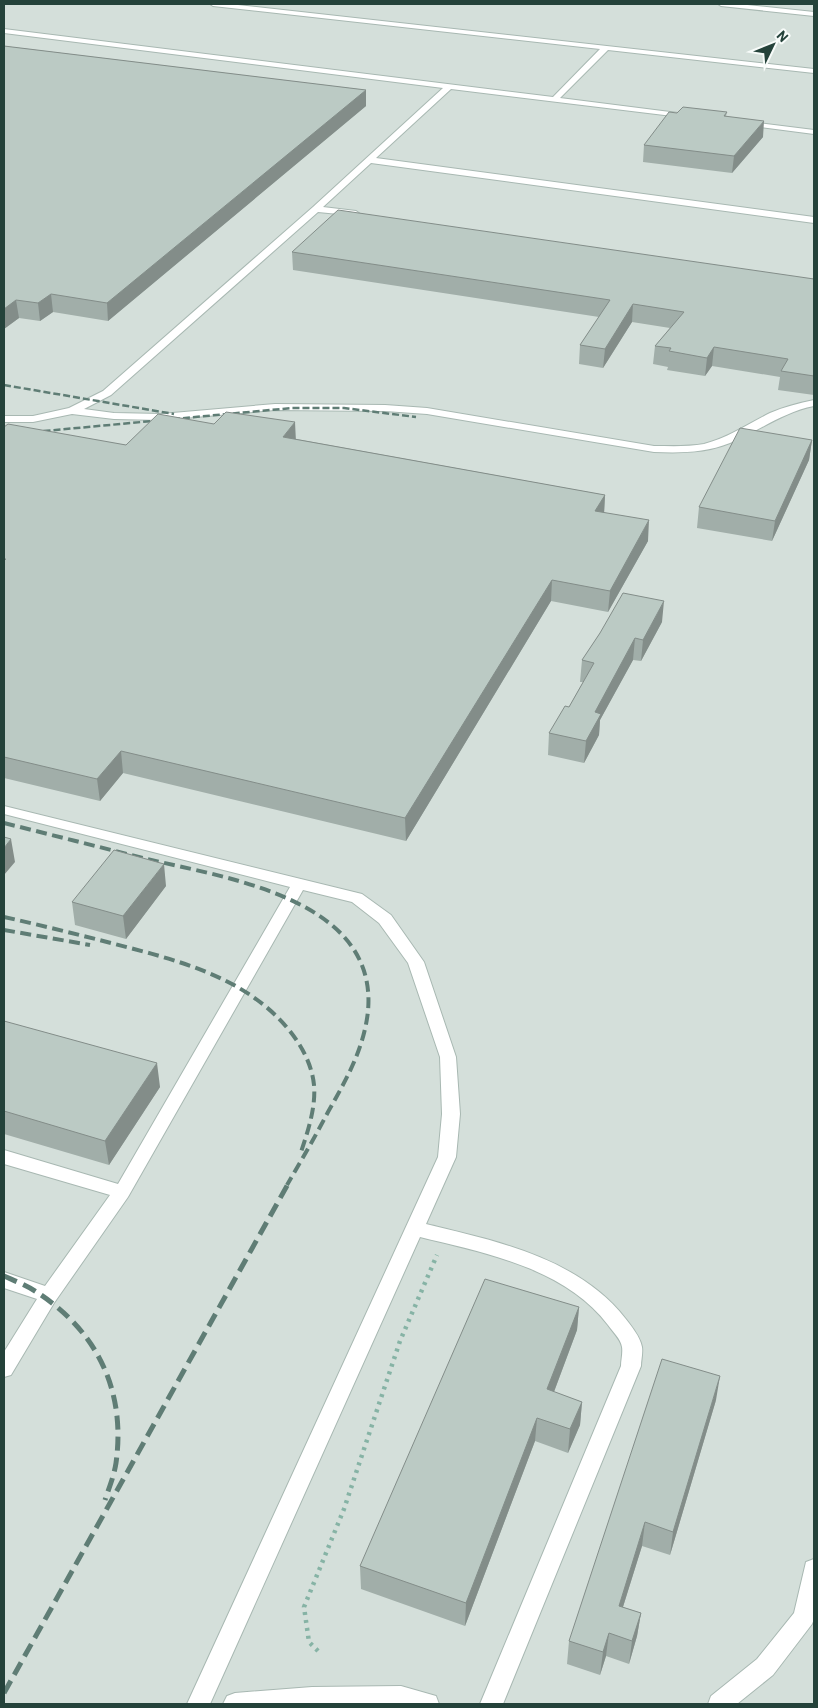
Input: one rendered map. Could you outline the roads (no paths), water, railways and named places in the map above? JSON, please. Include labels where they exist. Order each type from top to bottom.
[{"type":"lane","points":[[213,4],[814,71]]},
{"type":"lane","points":[[721,4],[814,14]]},
{"type":"lane","points":[[4,31],[698,118]]},
{"type":"lane","points":[[554,100],[606,48]]},
{"type":"lane","points":[[4,419],[33,419],[72,411],[107,393],[449,87]]},
{"type":"lane","points":[[737,123],[814,132]]},
{"type":"lane","points":[[369,160],[814,220]]},
{"type":"lane","points":[[316,208],[365,215]]},
{"type":"lane","points":[[72,411],[114,416],[161,417],[275,407],[385,408],[427,411],[654,449],[673,449],[710,446],[776,414],[804,404],[814,403]]},
{"type":"lane","points":[[4,810],[357,898],[385,920],[416,962],[448,1057],[451,1114],[447,1157],[198,1704]]},
{"type":"lane","points":[[4,1369],[49,1295],[122,1192],[299,884]]},
{"type":"lane","points":[[4,1157],[122,1192]]},
{"type":"lane","points":[[415,1228],[508,1252],[552,1271],[594,1295],[617,1319],[632,1345],[631,1366],[492,1704]]},
{"type":"lane","points":[[4,1280],[49,1295]]},
{"type":"lane","points":[[719,1704],[764,1667],[804,1617],[814,1569]]},
{"type":"lane","points":[[235,1704],[312,1698],[401,1697],[428,1704]]},
{"type":"railway","points":[[4,385],[174,414]]},
{"type":"railway","points":[[4,437],[34,432],[292,408],[344,408],[416,417]]},
{"type":"railway","points":[[4,823],[255,886],[291,900],[324,919],[349,943],[365,973],[368,1011],[363,1038],[348,1076],[287,1185]]},
{"type":"railway","points":[[4,917],[111,943],[184,964],[230,983],[252,996],[271,1011],[289,1030],[298,1043],[306,1056],[313,1078],[313,1110],[301,1152]]},
{"type":"railway","points":[[4,930],[90,945]]},
{"type":"railway","points":[[4,1693],[288,1184]]},
{"type":"railway","points":[[4,1276],[34,1290],[59,1309],[77,1326],[92,1345],[103,1366],[112,1388],[118,1437],[115,1468],[105,1500]]}]
